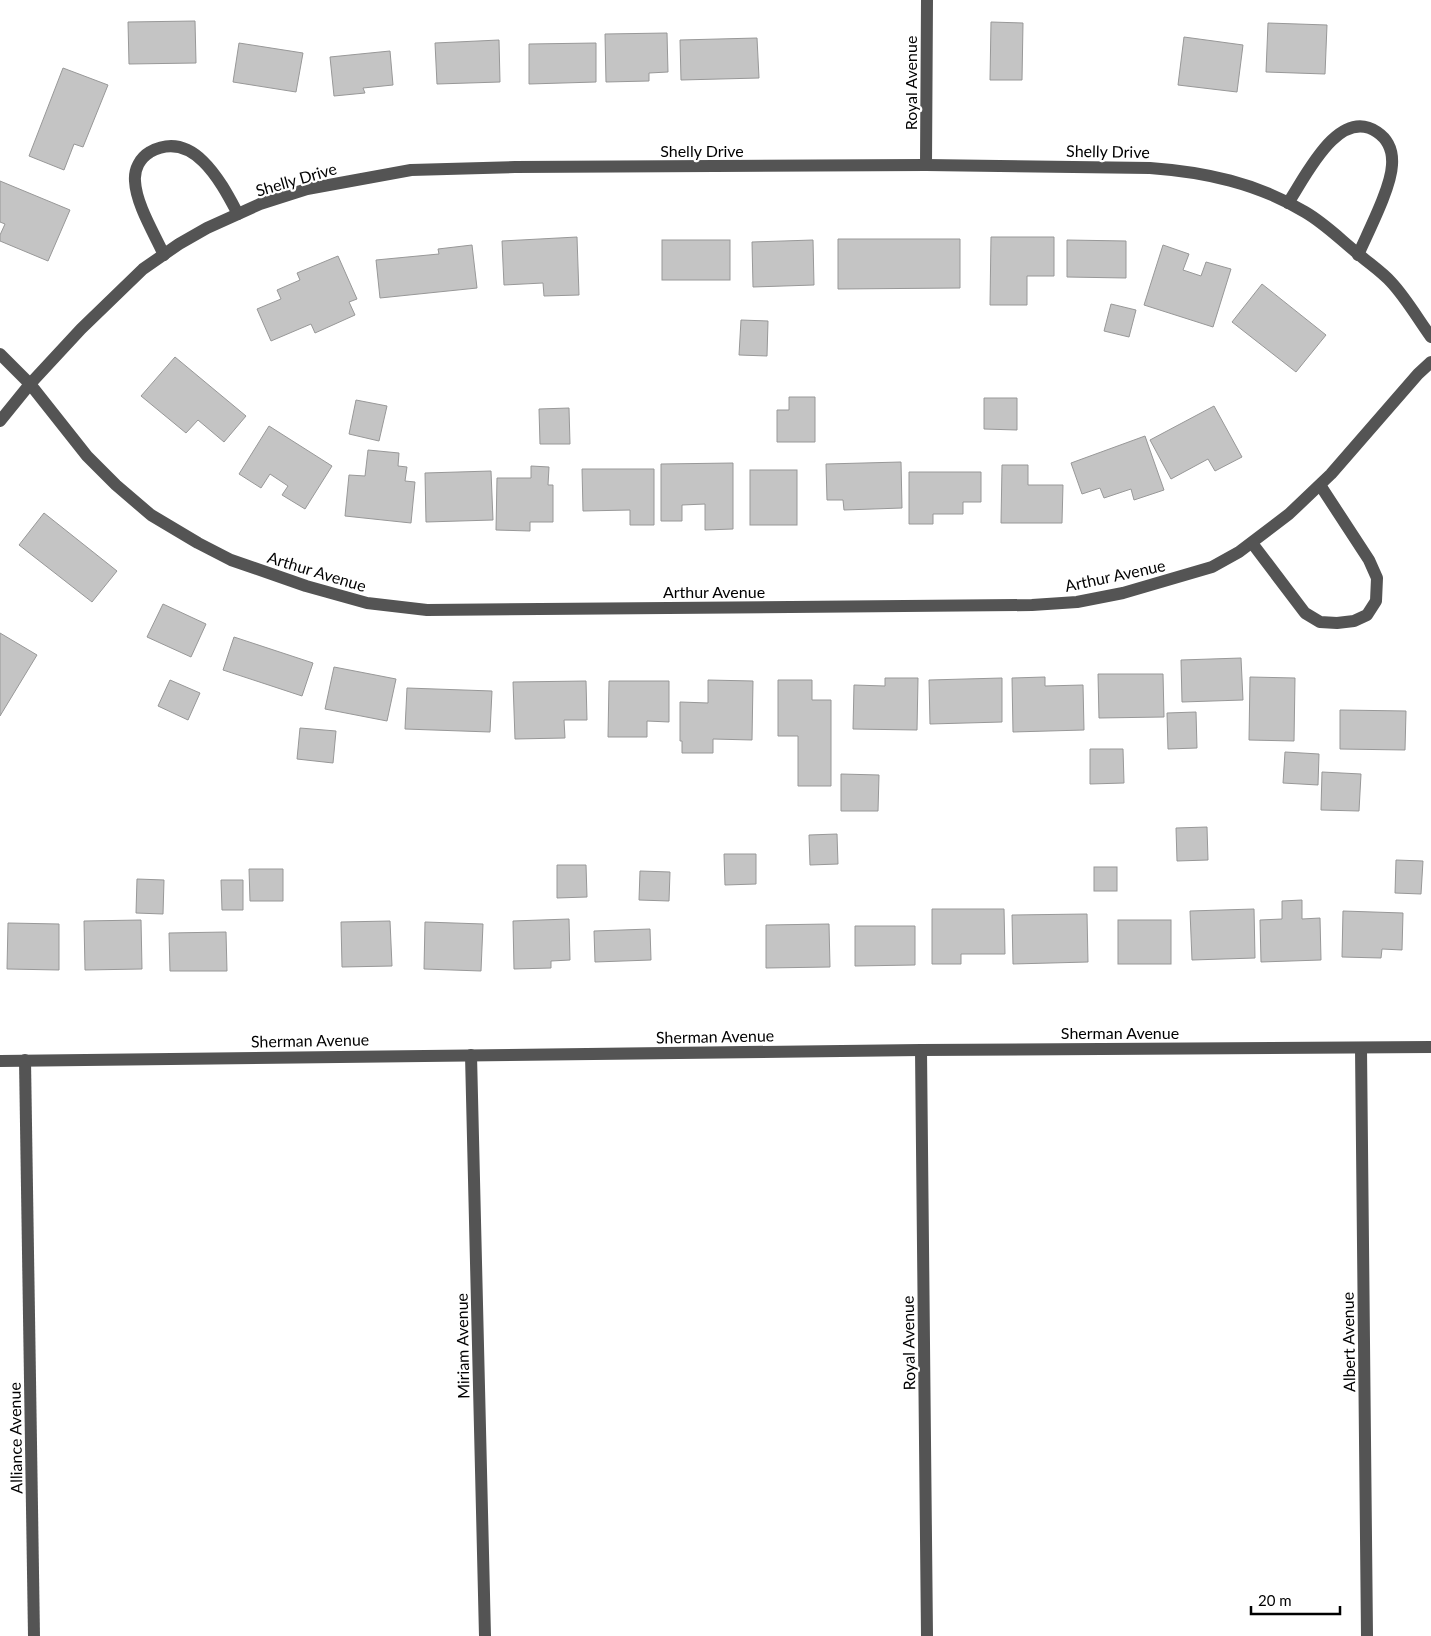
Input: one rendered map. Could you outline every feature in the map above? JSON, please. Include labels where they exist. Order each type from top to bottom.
[{"type":"street","name":"Royal Avenue","points":[[926,165],[927,0]]},
{"type":"street","points":[[1288,203],[1328,144],[1350,128],[1360,126],[1375,131],[1386,139],[1392,151],[1389,183],[1358,255]]},
{"type":"street","points":[[164,255],[137,195],[136,169],[148,153],[173,146],[188,150],[204,161],[220,180],[238,214]]},
{"type":"street","name":"Shelly Drive","points":[[0,421],[30,384],[81,329],[115,296],[143,270],[207,228],[260,204],[307,189],[411,170],[515,167],[926,165],[1180,170],[1216,176],[1246,184],[1306,213],[1390,281],[1431,337]]},
{"type":"street","name":"Arthur Avenue","points":[[0,354],[30,384],[87,456],[116,485],[151,515],[231,560],[306,586],[367,603],[427,610],[1032,605],[1077,602],[1123,593],[1212,567],[1239,552],[1289,514],[1320,485],[1418,374],[1431,362]]},
{"type":"street","points":[[1252,542],[1305,613],[1320,622],[1337,623],[1354,621],[1367,615],[1376,601],[1377,578],[1369,560],[1320,485]]},
{"type":"street","name":"Albert Avenue","points":[[1361,1048],[1367,1636]]},
{"type":"street","name":"Sherman Avenue","points":[[0,1061],[471,1054],[1431,1048]]},
{"type":"street","name":"Royal Avenue","points":[[921,1050],[927,1636]]},
{"type":"street","name":"Miriam Avenue","points":[[471,1054],[485,1636]]},
{"type":"street","name":"Alliance Avenue","points":[[25,1060],[34,1636]]},
{"type":"building","points":[[195,21],[196,63],[129,64],[128,22]]},
{"type":"building","points":[[991,22],[1023,23],[1022,80],[990,80]]},
{"type":"building","points":[[1268,23],[1327,25],[1325,74],[1266,72]]},
{"type":"building","points":[[667,33],[668,72],[649,73],[649,81],[606,82],[605,34]]},
{"type":"building","points":[[1184,37],[1243,45],[1237,92],[1178,85]]},
{"type":"building","points":[[757,38],[759,78],[681,80],[680,40]]},
{"type":"building","points":[[499,40],[500,82],[437,84],[435,43]]},
{"type":"building","points":[[239,43],[303,53],[296,92],[233,82]]},
{"type":"building","points":[[596,43],[596,82],[529,84],[529,44]]},
{"type":"building","points":[[390,51],[393,85],[363,88],[365,93],[334,96],[330,57]]},
{"type":"building","points":[[63,68],[108,85],[83,147],[74,144],[64,170],[29,156]]},
{"type":"building","points":[[0,181],[70,210],[48,261],[0,241],[0,235],[5,224],[0,222]]},
{"type":"building","points":[[577,237],[579,295],[544,296],[543,283],[504,285],[502,241]]},
{"type":"building","points":[[991,237],[1054,237],[1054,276],[1027,276],[1027,305],[990,305]]},
{"type":"building","points":[[838,239],[960,239],[960,288],[838,289]]},
{"type":"building","points":[[662,240],[730,240],[730,280],[662,280]]},
{"type":"building","points":[[813,240],[814,285],[753,287],[752,242]]},
{"type":"building","points":[[1067,240],[1126,241],[1126,278],[1067,277]]},
{"type":"building","points":[[472,245],[477,288],[380,298],[376,260],[439,254],[438,249]]},
{"type":"building","points":[[1163,245],[1189,254],[1183,270],[1201,276],[1206,262],[1231,269],[1213,327],[1144,305]]},
{"type":"building","points":[[338,256],[357,299],[349,302],[355,315],[315,333],[311,324],[271,341],[257,309],[281,299],[277,290],[300,280],[297,273]]},
{"type":"building","points":[[1262,284],[1326,335],[1296,372],[1232,322]]},
{"type":"building","points":[[1111,304],[1136,310],[1129,337],[1104,331]]},
{"type":"building","points":[[741,320],[768,321],[767,356],[739,355]]},
{"type":"building","points":[[175,357],[246,416],[224,442],[198,420],[186,433],[141,396]]},
{"type":"building","points":[[789,397],[815,397],[815,442],[777,442],[777,410],[789,410]]},
{"type":"building","points":[[984,398],[1017,398],[1017,430],[984,429]]},
{"type":"building","points":[[356,400],[387,406],[379,441],[349,434]]},
{"type":"building","points":[[1214,406],[1242,457],[1215,471],[1208,459],[1171,479],[1150,440]]},
{"type":"building","points":[[569,408],[570,444],[540,444],[539,409]]},
{"type":"building","points":[[269,426],[332,466],[305,509],[282,495],[288,486],[270,474],[261,488],[239,474]]},
{"type":"building","points":[[1145,436],[1164,490],[1134,500],[1131,489],[1104,498],[1100,488],[1082,494],[1071,463]]},
{"type":"building","points":[[368,450],[399,453],[398,466],[407,467],[405,481],[415,482],[411,523],[345,516],[349,475],[365,476]]},
{"type":"building","points":[[901,462],[902,508],[844,510],[843,500],[827,500],[826,464]]},
{"type":"building","points":[[733,463],[733,529],[705,530],[705,504],[682,505],[682,521],[661,521],[661,464]]},
{"type":"building","points":[[1002,465],[1028,465],[1028,485],[1063,485],[1062,523],[1001,523]]},
{"type":"building","points":[[531,466],[549,467],[548,485],[553,485],[553,522],[530,522],[530,531],[496,530],[497,478],[531,478]]},
{"type":"building","points":[[582,469],[654,469],[654,525],[630,525],[630,510],[583,511]]},
{"type":"building","points":[[750,470],[797,470],[797,525],[750,525]]},
{"type":"building","points":[[491,471],[493,520],[426,522],[425,473]]},
{"type":"building","points":[[909,472],[981,472],[981,502],[963,502],[963,514],[933,514],[933,524],[909,524]]},
{"type":"building","points":[[44,513],[117,571],[92,602],[19,545]]},
{"type":"building","points":[[163,604],[206,624],[191,657],[147,637]]},
{"type":"building","points":[[0,633],[37,655],[0,716]]},
{"type":"building","points":[[234,637],[313,663],[302,696],[223,670]]},
{"type":"building","points":[[1241,658],[1243,700],[1182,702],[1181,660]]},
{"type":"building","points":[[334,667],[396,679],[387,721],[325,709]]},
{"type":"building","points":[[1098,674],[1163,674],[1164,717],[1099,718]]},
{"type":"building","points":[[1045,677],[1045,686],[1083,685],[1084,730],[1013,732],[1012,678]]},
{"type":"building","points":[[1250,677],[1295,678],[1294,741],[1249,740]]},
{"type":"building","points":[[885,678],[918,678],[917,730],[853,729],[854,685],[885,686]]},
{"type":"building","points":[[1002,678],[1002,722],[930,724],[929,680]]},
{"type":"building","points":[[170,680],[200,693],[188,720],[158,706]]},
{"type":"building","points":[[708,680],[753,681],[752,740],[713,739],[713,753],[682,753],[682,741],[680,741],[680,702],[708,703]]},
{"type":"building","points":[[778,680],[812,680],[812,700],[831,700],[831,786],[798,786],[798,736],[778,736]]},
{"type":"building","points":[[586,681],[587,720],[564,720],[565,738],[515,739],[513,682]]},
{"type":"building","points":[[609,681],[669,681],[669,722],[647,721],[647,737],[608,737]]},
{"type":"building","points":[[407,688],[492,691],[490,732],[405,729]]},
{"type":"building","points":[[1340,710],[1406,711],[1405,750],[1340,749]]},
{"type":"building","points":[[1196,712],[1197,748],[1168,749],[1167,713]]},
{"type":"building","points":[[300,728],[336,731],[333,763],[297,759]]},
{"type":"building","points":[[1090,749],[1123,749],[1124,783],[1090,784]]},
{"type":"building","points":[[1285,752],[1319,754],[1318,785],[1283,783]]},
{"type":"building","points":[[1322,772],[1361,774],[1359,811],[1321,810]]},
{"type":"building","points":[[841,774],[879,775],[878,811],[841,811]]},
{"type":"building","points":[[1207,827],[1208,860],[1177,861],[1176,828]]},
{"type":"building","points":[[837,834],[838,864],[810,865],[809,835]]},
{"type":"building","points":[[724,854],[756,854],[756,884],[725,885]]},
{"type":"building","points":[[1396,860],[1423,861],[1421,894],[1395,893]]},
{"type":"building","points":[[557,865],[586,865],[587,897],[557,898]]},
{"type":"building","points":[[1094,867],[1117,867],[1117,891],[1094,891]]},
{"type":"building","points":[[249,869],[283,869],[283,901],[250,901]]},
{"type":"building","points":[[640,871],[670,872],[669,901],[639,900]]},
{"type":"building","points":[[137,879],[164,880],[163,914],[136,913]]},
{"type":"building","points":[[221,880],[243,880],[243,910],[222,910]]},
{"type":"building","points":[[1302,900],[1302,919],[1320,918],[1321,960],[1261,962],[1260,920],[1282,919],[1282,901]]},
{"type":"building","points":[[932,909],[1004,909],[1005,954],[961,954],[961,964],[932,964]]},
{"type":"building","points":[[1254,909],[1255,958],[1192,960],[1190,911]]},
{"type":"building","points":[[1343,911],[1403,913],[1402,950],[1382,949],[1381,958],[1342,957]]},
{"type":"building","points":[[1087,914],[1088,962],[1013,964],[1012,915]]},
{"type":"building","points":[[569,919],[570,960],[551,961],[551,968],[514,969],[513,921]]},
{"type":"building","points":[[141,920],[142,969],[85,970],[84,921]]},
{"type":"building","points":[[1118,920],[1171,920],[1171,964],[1118,964]]},
{"type":"building","points":[[390,921],[392,966],[342,967],[341,922]]},
{"type":"building","points":[[425,922],[483,924],[481,971],[424,969]]},
{"type":"building","points":[[8,923],[59,924],[59,970],[7,969]]},
{"type":"building","points":[[829,924],[830,967],[766,968],[766,925]]},
{"type":"building","points":[[855,926],[915,926],[915,965],[855,966]]},
{"type":"building","points":[[650,929],[651,960],[595,962],[594,931]]},
{"type":"building","points":[[226,932],[227,971],[170,971],[169,933]]}]
